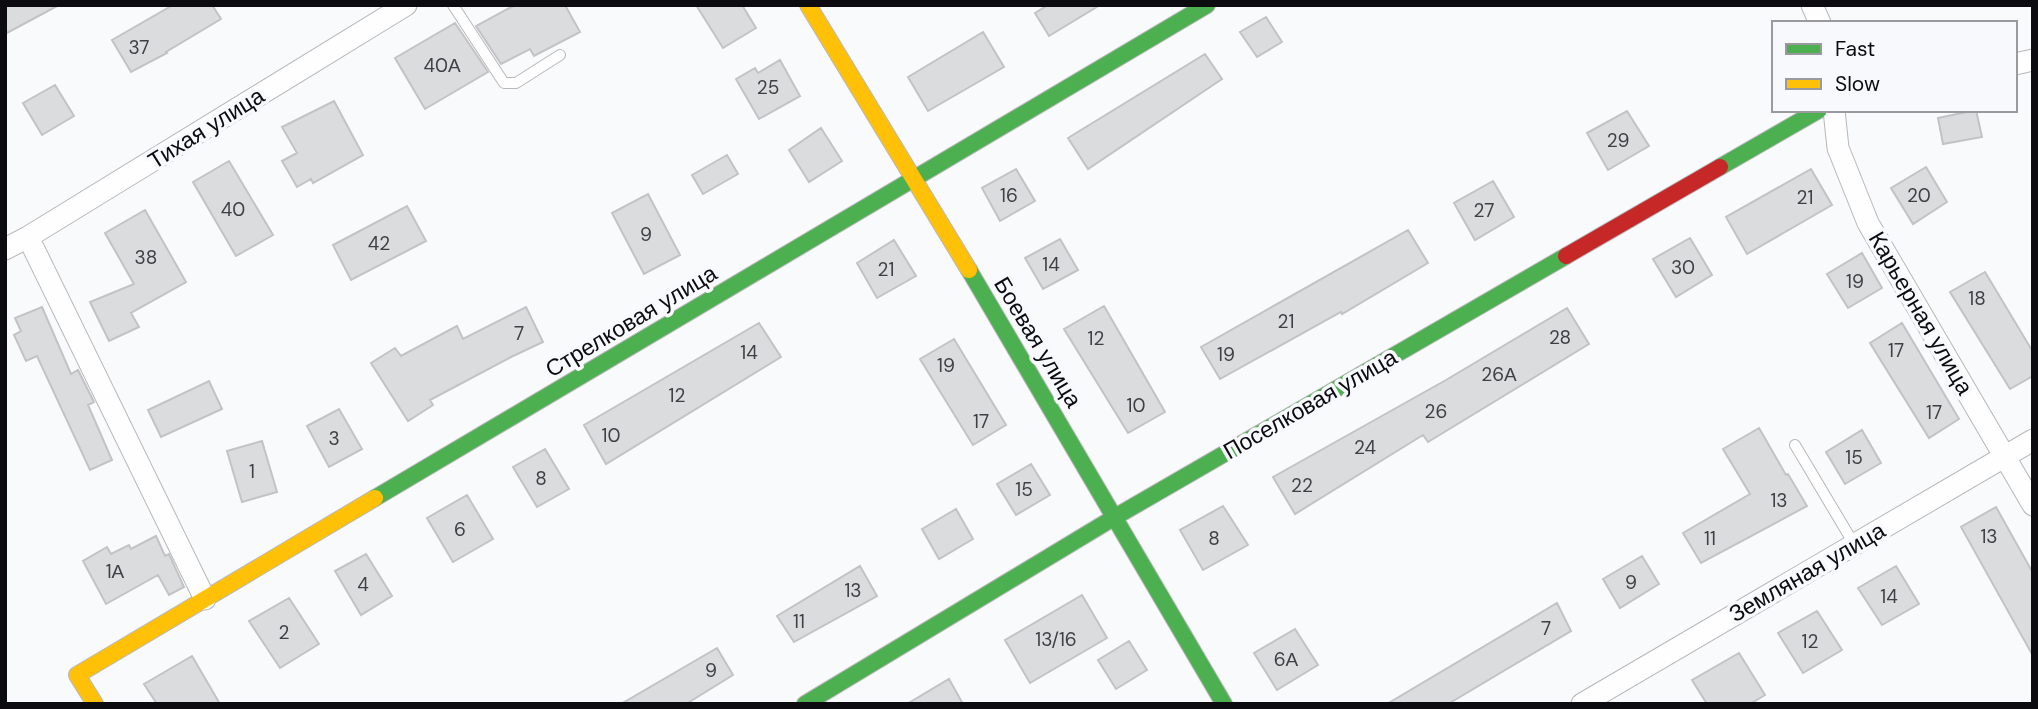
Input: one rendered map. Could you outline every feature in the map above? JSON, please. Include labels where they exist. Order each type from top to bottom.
[{"type":"street","name":"Тихая улица","points":[[5,249],[406,5]]},
{"type":"street","name":"Боевая улица","points":[[808,5],[916,180],[1224,704]]},
{"type":"street","name":"Стрелковая улица","points":[[95,704],[76,675],[916,180],[1207,5]]},
{"type":"street","points":[[1812,5],[1819,21]]},
{"type":"street","name":"Поселковая улица","points":[[805,704],[1115,517],[1816,112]]},
{"type":"street","name":"Карьерная улица","points":[[1834,112],[1838,148],[1868,223],[2033,505]]},
{"type":"street","points":[[28,237],[205,599]]},
{"type":"street","name":"Земляная улица","points":[[1582,704],[2033,440]]},
{"type":"lane","points":[[453,5],[504,83],[516,83],[560,55]]},
{"type":"lane","points":[[1795,445],[1854,544]]},
{"type":"building","points":[[5,5],[59,5],[5,34]]},
{"type":"building","points":[[173,5],[212,5],[221,19],[131,72],[112,40]]},
{"type":"building","points":[[515,5],[565,5],[580,32],[534,56],[530,49],[501,64],[476,26]]},
{"type":"building","points":[[696,5],[742,5],[756,28],[723,48]]},
{"type":"building","points":[[1048,5],[1100,5],[1049,36],[1035,13]]},
{"type":"building","points":[[1266,17],[1282,42],[1257,57],[1240,32]]},
{"type":"building","points":[[455,23],[488,72],[425,109],[395,58]]},
{"type":"building","points":[[983,32],[1004,67],[928,111],[908,77]]},
{"type":"building","points":[[1205,54],[1222,79],[1088,169],[1068,138]]},
{"type":"building","points":[[780,60],[800,96],[759,119],[736,79],[755,68],[758,73]]},
{"type":"building","points":[[55,85],[74,116],[42,135],[23,103]]},
{"type":"building","points":[[334,101],[363,155],[313,183],[311,179],[297,187],[282,161],[297,153],[282,127]]},
{"type":"building","points":[[1627,111],[1649,146],[1608,170],[1587,133]]},
{"type":"building","points":[[1976,112],[1982,137],[1943,144],[1938,118]]},
{"type":"building","points":[[821,128],[842,161],[809,182],[789,150]]},
{"type":"building","points":[[727,155],[738,174],[703,194],[692,175]]},
{"type":"building","points":[[229,161],[273,235],[236,256],[193,182]]},
{"type":"building","points":[[1926,167],[1947,202],[1913,224],[1891,188]]},
{"type":"building","points":[[1016,169],[1035,201],[1000,221],[982,188]]},
{"type":"building","points":[[1811,169],[1832,205],[1747,254],[1726,217]]},
{"type":"building","points":[[1493,181],[1514,217],[1475,240],[1454,203]]},
{"type":"building","points":[[648,194],[680,255],[644,274],[612,213]]},
{"type":"building","points":[[407,206],[426,241],[351,280],[333,245]]},
{"type":"building","points":[[145,210],[186,282],[131,313],[139,327],[109,341],[90,302],[134,284],[105,233]]},
{"type":"building","points":[[1408,230],[1428,263],[1342,314],[1341,312],[1220,379],[1201,347]]},
{"type":"building","points":[[1690,238],[1712,275],[1676,297],[1653,259]]},
{"type":"building","points":[[1060,239],[1078,270],[1043,289],[1025,258]]},
{"type":"building","points":[[894,240],[916,276],[877,298],[857,263]]},
{"type":"building","points":[[1862,253],[1882,288],[1848,308],[1827,274]]},
{"type":"building","points":[[1985,272],[2033,352],[2033,376],[2010,389],[1950,292]]},
{"type":"building","points":[[1104,306],[1165,412],[1128,433],[1064,329]]},
{"type":"building","points":[[42,307],[71,374],[78,370],[94,402],[88,405],[112,460],[90,470],[37,356],[26,361],[14,335],[21,331],[15,318]]},
{"type":"building","points":[[526,307],[543,342],[430,400],[433,405],[408,421],[371,363],[395,348],[401,356],[457,326],[463,339]]},
{"type":"building","points":[[1567,308],[1589,344],[1428,442],[1423,435],[1295,514],[1273,477],[1446,380]]},
{"type":"building","points":[[759,323],[781,357],[606,464],[584,425]]},
{"type":"building","points":[[1902,323],[1959,419],[1929,438],[1870,343]]},
{"type":"building","points":[[954,339],[1006,425],[973,445],[920,359]]},
{"type":"building","points":[[209,381],[222,409],[161,437],[148,410]]},
{"type":"building","points":[[339,409],[362,449],[329,467],[307,426]]},
{"type":"building","points":[[1759,428],[1807,506],[1701,563],[1683,533],[1750,494],[1723,449]]},
{"type":"building","points":[[1862,430],[1881,463],[1845,484],[1826,452]]},
{"type":"building","points":[[262,441],[277,492],[242,502],[227,451]]},
{"type":"building","points":[[545,449],[569,489],[537,507],[513,467]]},
{"type":"building","points":[[1031,464],[1050,495],[1016,515],[997,484]]},
{"type":"building","points":[[467,495],[493,539],[453,562],[427,518]]},
{"type":"building","points":[[1223,506],[1248,545],[1203,570],[1180,530]]},
{"type":"building","points":[[1996,507],[2033,573],[2033,656],[1961,527]]},
{"type":"building","points":[[956,509],[973,539],[939,559],[922,529]]},
{"type":"building","points":[[156,536],[165,556],[169,554],[184,587],[169,595],[158,575],[106,604],[83,561],[107,547],[111,554],[129,545],[131,549]]},
{"type":"building","points":[[366,554],[392,596],[361,615],[335,571]]},
{"type":"building","points":[[1642,556],[1659,584],[1620,608],[1603,579]]},
{"type":"building","points":[[860,566],[877,596],[794,642],[777,616]]},
{"type":"building","points":[[1896,566],[1919,604],[1882,625],[1858,588]]},
{"type":"building","points":[[1082,595],[1107,638],[1030,683],[1005,640]]},
{"type":"building","points":[[289,598],[319,644],[280,668],[249,621]]},
{"type":"building","points":[[1557,603],[1571,631],[1448,704],[1387,704]]},
{"type":"building","points":[[1817,611],[1842,650],[1803,673],[1778,633]]},
{"type":"building","points":[[1295,629],[1318,665],[1277,690],[1254,653]]},
{"type":"building","points":[[1129,641],[1147,670],[1116,689],[1098,660]]},
{"type":"building","points":[[717,648],[733,675],[686,704],[621,704]]},
{"type":"building","points":[[1739,653],[1765,695],[1750,704],[1707,704],[1692,680]]},
{"type":"building","points":[[192,656],[220,704],[157,704],[144,684]]},
{"type":"building","points":[[949,679],[963,704],[907,704]]},
{"type":"traffic: fast","points":[[375,498],[1207,5]]},
{"type":"traffic: fast","points":[[1720,167],[1816,112]]},
{"type":"traffic: fast","points":[[805,704],[1115,517],[1566,256]]},
{"type":"traffic: fast","points":[[969,270],[1224,704]]},
{"type":"traffic: slow","points":[[808,5],[969,270]]},
{"type":"traffic: slow","points":[[95,704],[77,675],[375,498]]},
{"type":"traffic: jam","points":[[1566,256],[1720,167]]}]
